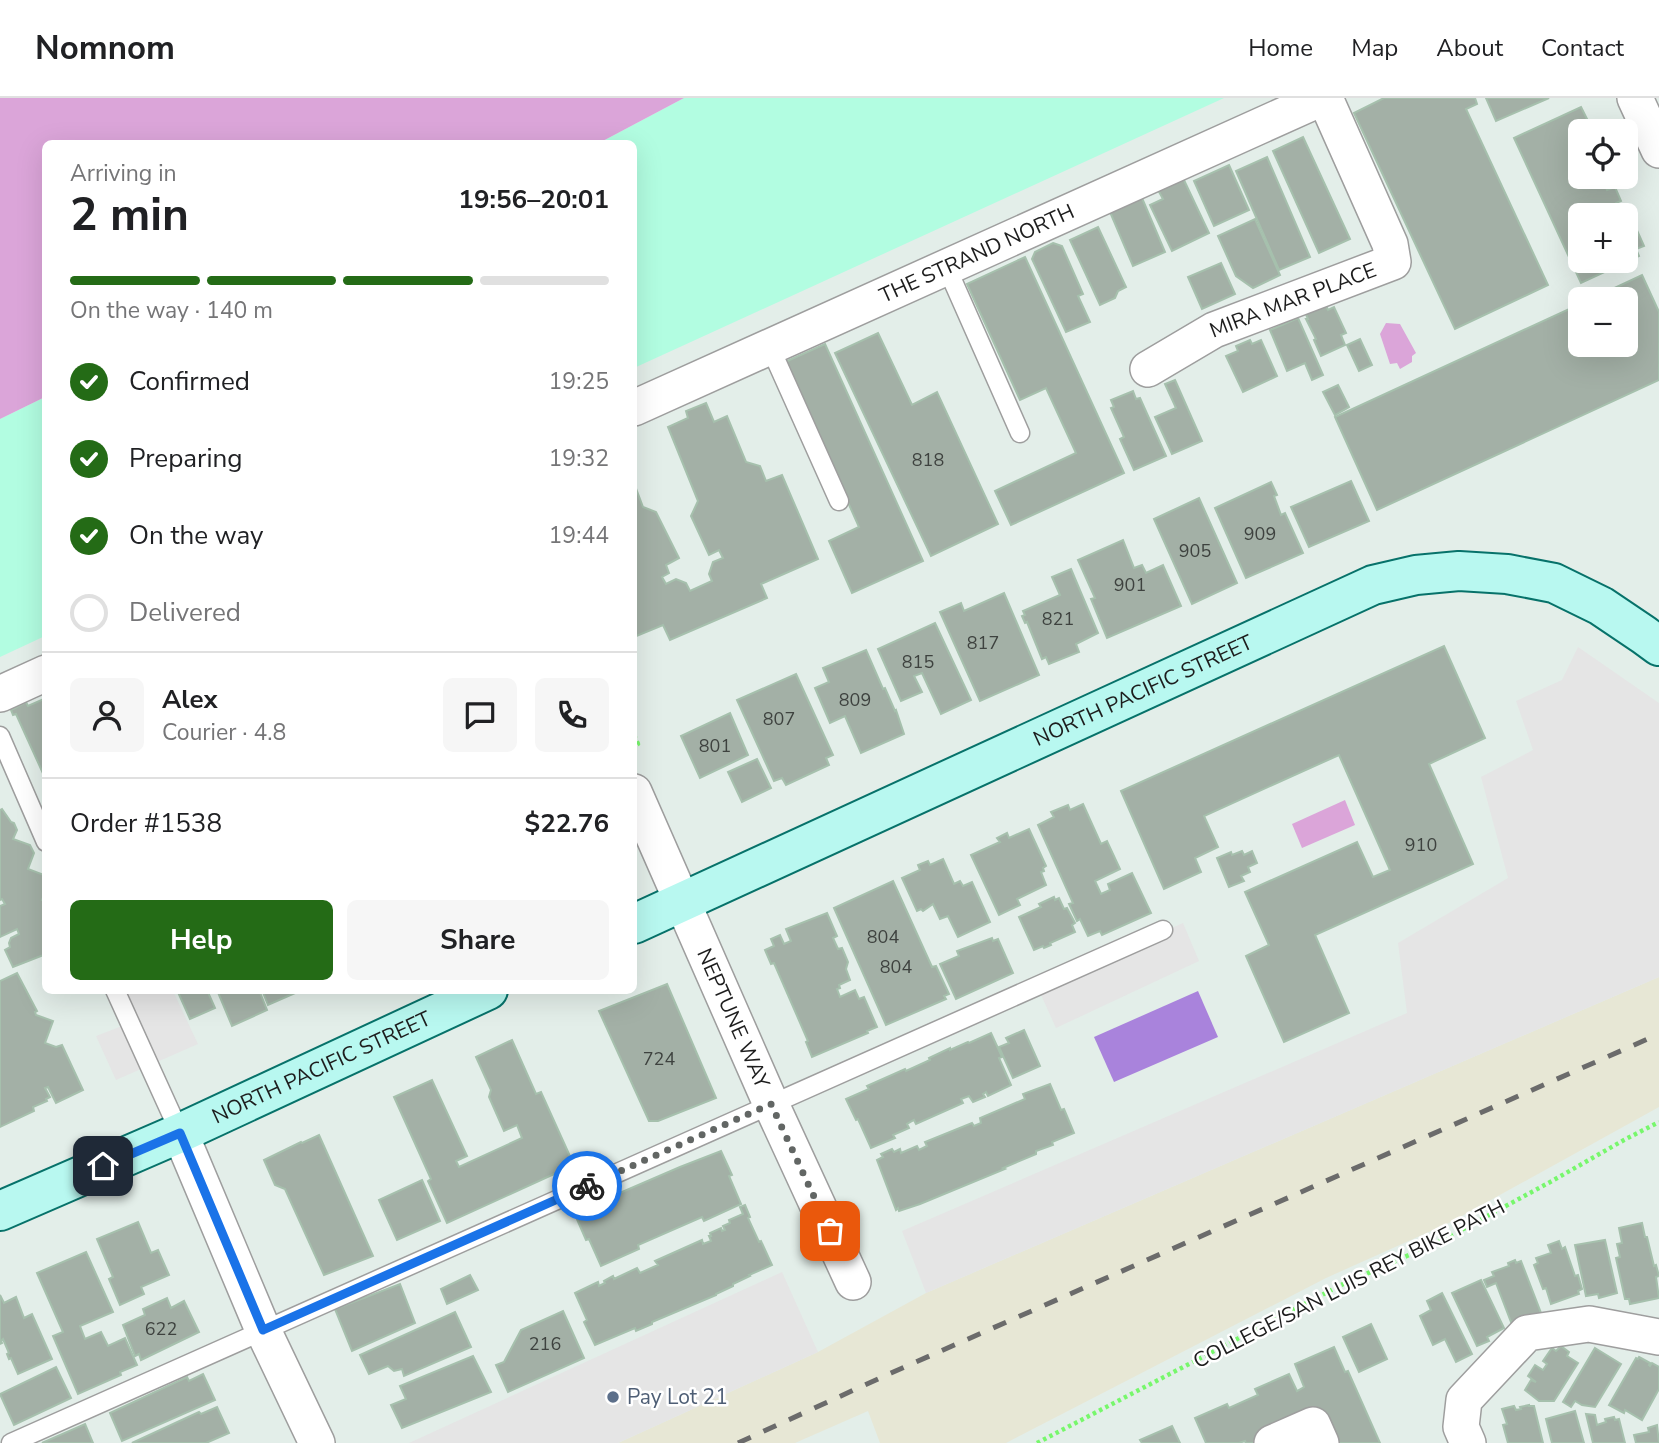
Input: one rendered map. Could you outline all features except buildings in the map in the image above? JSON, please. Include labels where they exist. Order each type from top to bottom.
[{"type":"main road","name":"NORTH PACIFIC STREET","points":[[637,923],[1373,584],[1416,575],[1459,571],[1507,574],[1554,583],[1601,606],[1659,646]]},
{"type":"main road","name":"NORTH PACIFIC STREET","points":[[0,1211],[180,1133],[479,994]]},
{"type":"street","name":"THE STRAND NORTH","points":[[637,407],[1323,98]]},
{"type":"street","name":"MIRA MAR PLACE","points":[[1148,369],[1214,330],[1394,262],[1390,244],[1323,98]]},
{"type":"street","points":[[1635,98],[1657,138]]},
{"type":"street","points":[[0,694],[42,675]]},
{"type":"street","name":"NEPTUNE WAY","points":[[637,799],[771,1104],[853,1282]]},
{"type":"street","points":[[180,1133],[263,1330],[317,1443]]},
{"type":"street","points":[[1468,1443],[1461,1427],[1464,1400],[1527,1332],[1589,1324],[1659,1337]]},
{"type":"street","points":[[1272,1443],[1313,1425],[1321,1443]]},
{"type":"lane","points":[[947,268],[1020,433]]},
{"type":"lane","points":[[770,347],[839,501]]},
{"type":"lane","points":[[0,736],[42,833]]},
{"type":"lane","points":[[11,1443],[1163,930]]},
{"type":"lane","points":[[117,994],[180,1133]]},
{"type":"path","name":"COLLEGE/SAN LUIS REY BIKE PATH","points":[[1037,1443],[1341,1285],[1443,1240],[1659,1122]]},
{"type":"shaded area","points":[[0,98],[684,98],[605,140],[42,140],[42,398],[0,419]]},
{"type":"shaded area","points":[[1386,323],[1400,324],[1416,353],[1412,356],[1412,362],[1400,369],[1397,363],[1390,364],[1380,334]]},
{"type":"shaded area","points":[[1578,647],[1659,703],[1659,977],[926,1293],[902,1231],[1407,1013],[1398,943],[1508,878],[1481,777],[1533,750],[1516,701],[1562,680]]},
{"type":"shaded area","points":[[1345,800],[1355,825],[1302,848],[1292,824]]},
{"type":"shaded area","points":[[1183,923],[1199,961],[1056,1028],[1037,986]]},
{"type":"shaded area","points":[[1659,977],[1659,1107],[1451,1222],[1326,1278],[1006,1443],[880,1443],[868,1411],[795,1443],[618,1443],[818,1352],[926,1293]]},
{"type":"shaded area","points":[[1198,991],[1218,1037],[1114,1082],[1094,1037]]},
{"type":"shaded area","points":[[107,994],[174,994],[198,1044],[116,1080],[96,1036],[122,1026]]},
{"type":"shaded area","name":"Pay Lot 21","points":[[782,1272],[818,1352],[618,1443],[409,1443]]},
{"type":"sand","points":[[684,98],[1224,98],[637,367],[637,140],[605,140]]},
{"type":"sand","points":[[42,398],[42,637],[0,657],[0,419]]},
{"type":"railway","points":[[738,1443],[1659,1034]]},
{"type":"way so far","points":[[587,1186],[771,1104],[830,1231]]},
{"type":"place","name":"Pay Lot 21","points":[[613,1397]]},
{"type":"route","points":[[103,1166],[180,1133],[263,1330],[587,1186]]}]
